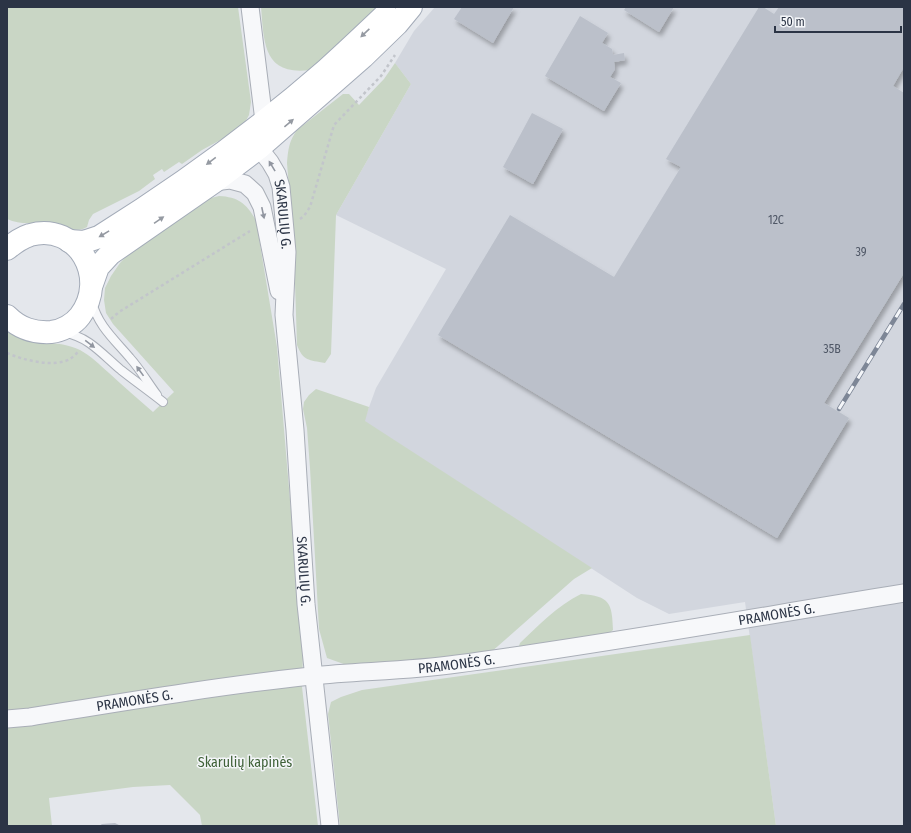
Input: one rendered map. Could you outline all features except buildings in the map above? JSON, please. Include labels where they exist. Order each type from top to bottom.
[{"type":"main road","points":[[69,241],[84,242],[100,237],[167,193],[264,121],[326,69],[394,7]]},
{"type":"main road","points":[[7,316],[14,324],[27,330],[41,333],[54,331],[67,326],[78,319],[86,308],[98,267],[110,254],[214,182],[259,148],[363,57],[411,7]]},
{"type":"main road","points":[[7,232],[14,235],[30,236]]},
{"type":"main road","points":[[7,249],[17,241],[30,236],[50,234],[60,236],[79,249],[86,259],[91,271],[92,290]]},
{"type":"street","points":[[250,7],[264,121]]},
{"type":"street","points":[[232,146],[245,144],[259,148]]},
{"type":"street","name":"SKARULIŲ G.","points":[[259,148],[277,174],[281,187],[286,252],[284,315]]},
{"type":"street","name":"SKARULIŲ G.","points":[[214,182],[230,180],[245,184],[256,193],[262,207],[284,315],[295,430],[306,604],[330,826]]},
{"type":"street","name":"PRAMONĖS G.","points":[[7,719],[30,717],[191,691],[313,676],[422,669],[638,637],[904,593]]},
{"type":"lane","points":[[54,331],[72,334],[88,342],[163,402],[130,358],[103,327],[95,313],[92,290]]},
{"type":"path","points":[[284,224],[299,220],[308,212],[334,125],[381,76],[398,50]]},
{"type":"path","points":[[103,327],[119,312],[248,231],[266,227]]},
{"type":"path","points":[[7,353],[30,361],[60,363],[70,359],[88,342]]},
{"type":"shaded area","points":[[435,7],[904,7],[904,826],[776,826],[745,602],[669,614],[637,598],[364,421],[376,388],[446,269],[336,215],[411,84],[395,63],[414,31]]},
{"type":"green space","points":[[7,7],[238,7],[251,102],[249,115],[243,126],[235,132],[202,150],[182,164],[179,162],[164,172],[162,169],[153,175],[155,179],[139,191],[93,214],[87,227],[83,229],[73,230],[50,224],[23,223],[7,219]]},
{"type":"green space","points":[[261,7],[382,7],[310,70],[295,70],[283,68],[275,62],[269,54],[265,44]]},
{"type":"green space","points":[[395,63],[411,84],[336,215],[331,354],[325,363],[307,359],[299,350],[297,345],[294,252],[287,163],[289,146],[297,130],[343,94],[349,94],[359,105],[384,79]]},
{"type":"green space","name":"Skarulių kapinės","points":[[219,196],[231,198],[241,202],[249,209],[256,220],[277,347],[303,653],[302,687],[318,826],[202,826],[200,815],[170,785],[133,787],[49,798],[52,826],[7,826],[7,330],[16,336],[25,339],[62,344],[80,350],[88,355],[153,412],[174,392],[113,324],[106,313],[104,300],[105,288],[120,263],[133,249],[207,199]]},
{"type":"green space","points":[[316,389],[369,407],[365,421],[592,568],[574,579],[490,653],[352,667],[327,658],[319,629],[310,468],[307,428],[303,409],[304,402]]},
{"type":"green space","points":[[581,594],[604,599],[608,603],[612,613],[613,630],[607,635],[522,648],[519,646],[520,643],[549,616],[564,604]]},
{"type":"green space","points":[[750,635],[776,826],[340,826],[328,714],[331,702],[341,697],[362,690]]},
{"type":"railway","points":[[839,409],[904,304]]}]
